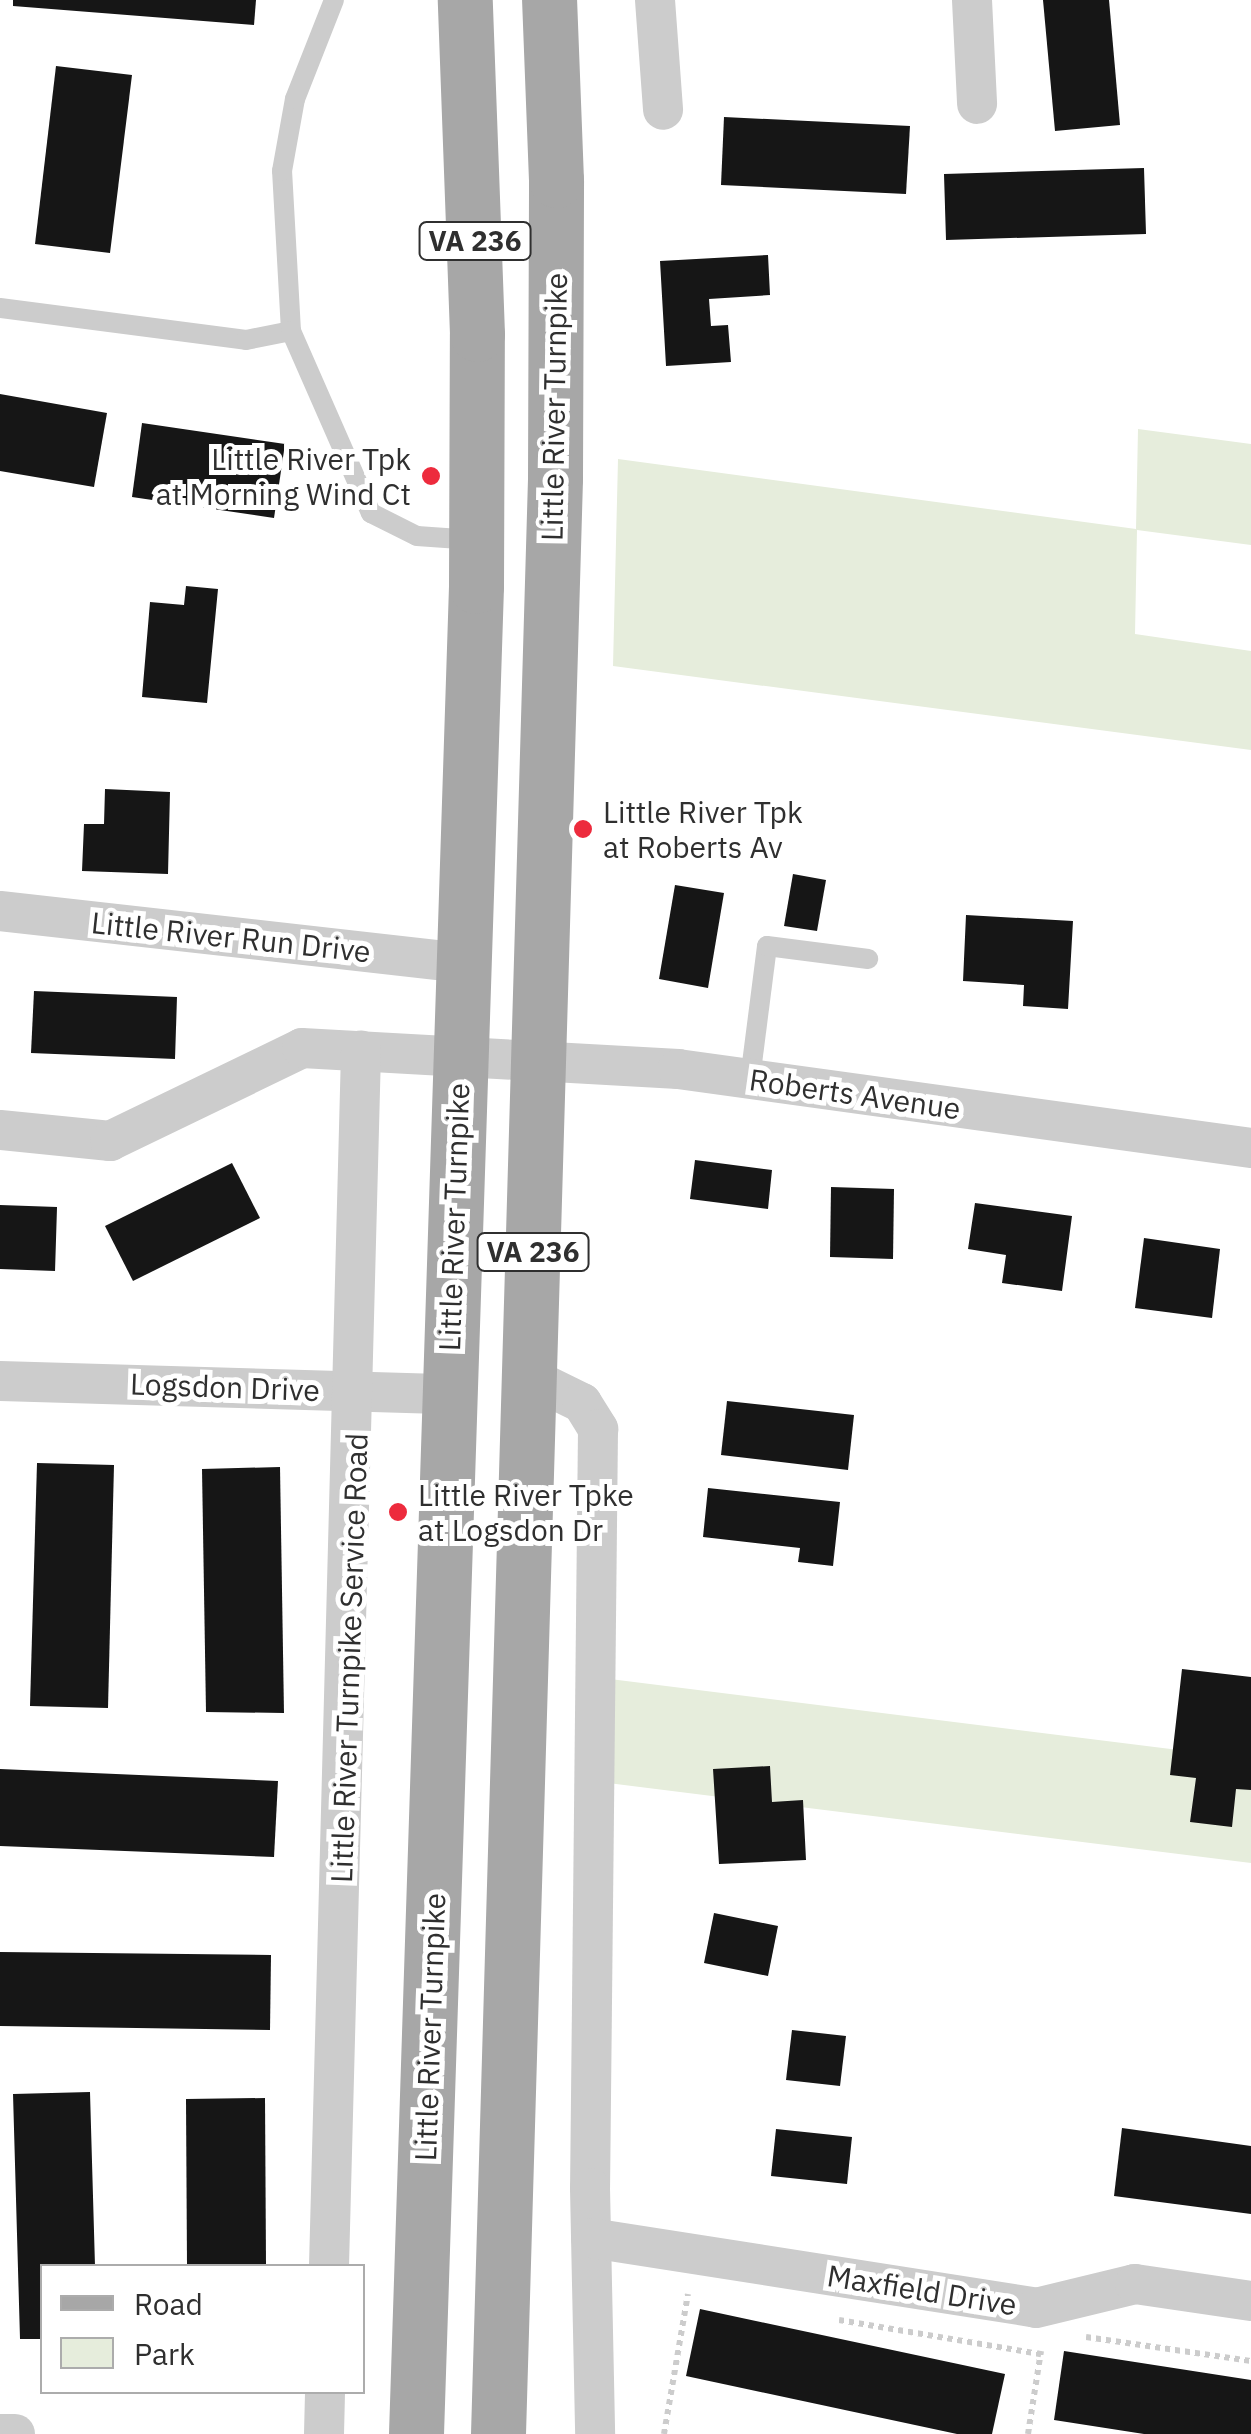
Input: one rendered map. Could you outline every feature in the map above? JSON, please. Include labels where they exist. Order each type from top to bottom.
[{"type":"main road","name":"Little River Turnpike","points":[[416,2434],[477,540],[477,334],[464,0]]},
{"type":"main road","name":"Little River Turnpike","points":[[498,2434],[555,478],[556,180],[549,0]]},
{"type":"street","points":[[656,0],[663,110]]},
{"type":"street","points":[[972,0],[977,104]]},
{"type":"street","name":"Little River Run Drive","points":[[0,911],[462,963]]},
{"type":"street","points":[[0,1130],[110,1141],[302,1048],[458,1053]]},
{"type":"street","name":"Little River Turnpike Service Road","points":[[329,2264],[357,1391],[362,1050]]},
{"type":"street","name":"Roberts Avenue","points":[[458,1053],[750,1079],[1251,1148]]},
{"type":"street","points":[[529,1377],[582,1403],[598,1429],[591,2238],[595,2434]]},
{"type":"street","name":"Logsdon Drive","points":[[0,1381],[449,1394]]},
{"type":"street","name":"Maxfield Drive","points":[[591,2238],[1036,2308],[1135,2284],[1251,2301]]},
{"type":"street","points":[[324,2434],[325,2394]]},
{"type":"street","points":[[0,2434],[15,2434]]},
{"type":"lane","points":[[334,0],[295,99],[282,171],[291,331],[371,513],[417,536],[477,540]]},
{"type":"lane","points":[[0,308],[246,340],[291,331]]},
{"type":"lane","points":[[750,1079],[767,946],[868,959]]},
{"type":"path","points":[[665,2434],[686,2294],[704,2297]]},
{"type":"path","points":[[835,2319],[1041,2354]]},
{"type":"path","points":[[1082,2336],[1251,2361]]},
{"type":"path","points":[[1028,2434],[1043,2342]]},
{"type":"green space","points":[[1138,429],[1251,444],[1251,545],[1137,530],[1135,634],[1251,651],[1251,750],[613,666],[618,459],[1136,529]]},
{"type":"green space","points":[[594,1677],[1251,1759],[1251,1863],[592,1781]]},
{"type":"building","points":[[13,0],[256,0],[254,25],[13,6]]},
{"type":"building","points":[[1043,0],[1109,0],[1120,125],[1055,131]]},
{"type":"building","points":[[56,66],[132,75],[110,253],[35,244]]},
{"type":"building","points":[[724,117],[910,126],[906,194],[721,185]]},
{"type":"building","points":[[1144,168],[1146,234],[946,240],[944,174]]},
{"type":"building","points":[[768,255],[770,295],[709,299],[711,326],[728,325],[731,362],[666,366],[660,261]]},
{"type":"building","points":[[0,394],[107,413],[94,487],[0,471]]},
{"type":"building","points":[[142,423],[285,444],[274,518],[132,497]]},
{"type":"building","points":[[186,586],[218,589],[207,703],[142,697],[150,602],[184,605]]},
{"type":"building","points":[[105,789],[170,792],[168,874],[82,871],[84,824],[104,824]]},
{"type":"building","points":[[793,874],[826,880],[817,931],[784,926]]},
{"type":"building","points":[[675,885],[724,893],[708,988],[659,979]]},
{"type":"building","points":[[966,915],[1073,921],[1068,1009],[1023,1006],[1024,985],[963,981]]},
{"type":"building","points":[[34,991],[177,997],[175,1059],[31,1053]]},
{"type":"building","points":[[695,1160],[772,1170],[768,1209],[690,1199]]},
{"type":"building","points":[[232,1163],[260,1218],[133,1281],[105,1226]]},
{"type":"building","points":[[831,1187],[894,1189],[893,1259],[830,1257]]},
{"type":"building","points":[[975,1203],[1072,1216],[1062,1291],[1002,1283],[1006,1255],[968,1249]]},
{"type":"building","points":[[0,1205],[57,1207],[55,1271],[0,1269]]},
{"type":"building","points":[[1144,1238],[1220,1249],[1212,1318],[1135,1308]]},
{"type":"building","points":[[727,1401],[854,1415],[848,1470],[721,1455]]},
{"type":"building","points":[[37,1463],[114,1465],[108,1708],[30,1706]]},
{"type":"building","points":[[280,1467],[284,1713],[206,1712],[202,1469]]},
{"type":"building","points":[[708,1488],[840,1502],[833,1566],[798,1562],[800,1548],[703,1537]]},
{"type":"building","points":[[1182,1669],[1251,1677],[1251,1790],[1236,1789],[1232,1827],[1190,1822],[1196,1778],[1170,1775]]},
{"type":"building","points":[[770,1766],[772,1802],[803,1800],[806,1860],[719,1864],[713,1769]]},
{"type":"building","points":[[0,1769],[278,1781],[274,1857],[0,1846]]},
{"type":"building","points":[[714,1913],[778,1926],[768,1976],[704,1963]]},
{"type":"building","points":[[0,1952],[271,1955],[270,2030],[0,2026]]},
{"type":"building","points":[[792,2030],[846,2036],[840,2086],[786,2080]]},
{"type":"building","points":[[90,2092],[95,2264],[40,2264],[40,2339],[20,2339],[13,2094]]},
{"type":"building","points":[[265,2098],[266,2264],[187,2264],[186,2099]]},
{"type":"building","points":[[1122,2128],[1251,2146],[1251,2214],[1114,2196]]},
{"type":"building","points":[[776,2129],[852,2137],[847,2184],[771,2176]]},
{"type":"building","points":[[700,2309],[1005,2374],[992,2434],[957,2434],[686,2376]]},
{"type":"building","points":[[1064,2351],[1251,2380],[1251,2434],[1144,2434],[1054,2420]]},
{"type":"place","name":"Little River Tpk at Morning Wind Ct","points":[[431,476]]},
{"type":"place","name":"Little River Tpk at Roberts Av","points":[[583,829]]},
{"type":"place","name":"Little River Tpke at Logsdon Dr","points":[[398,1512]]}]
